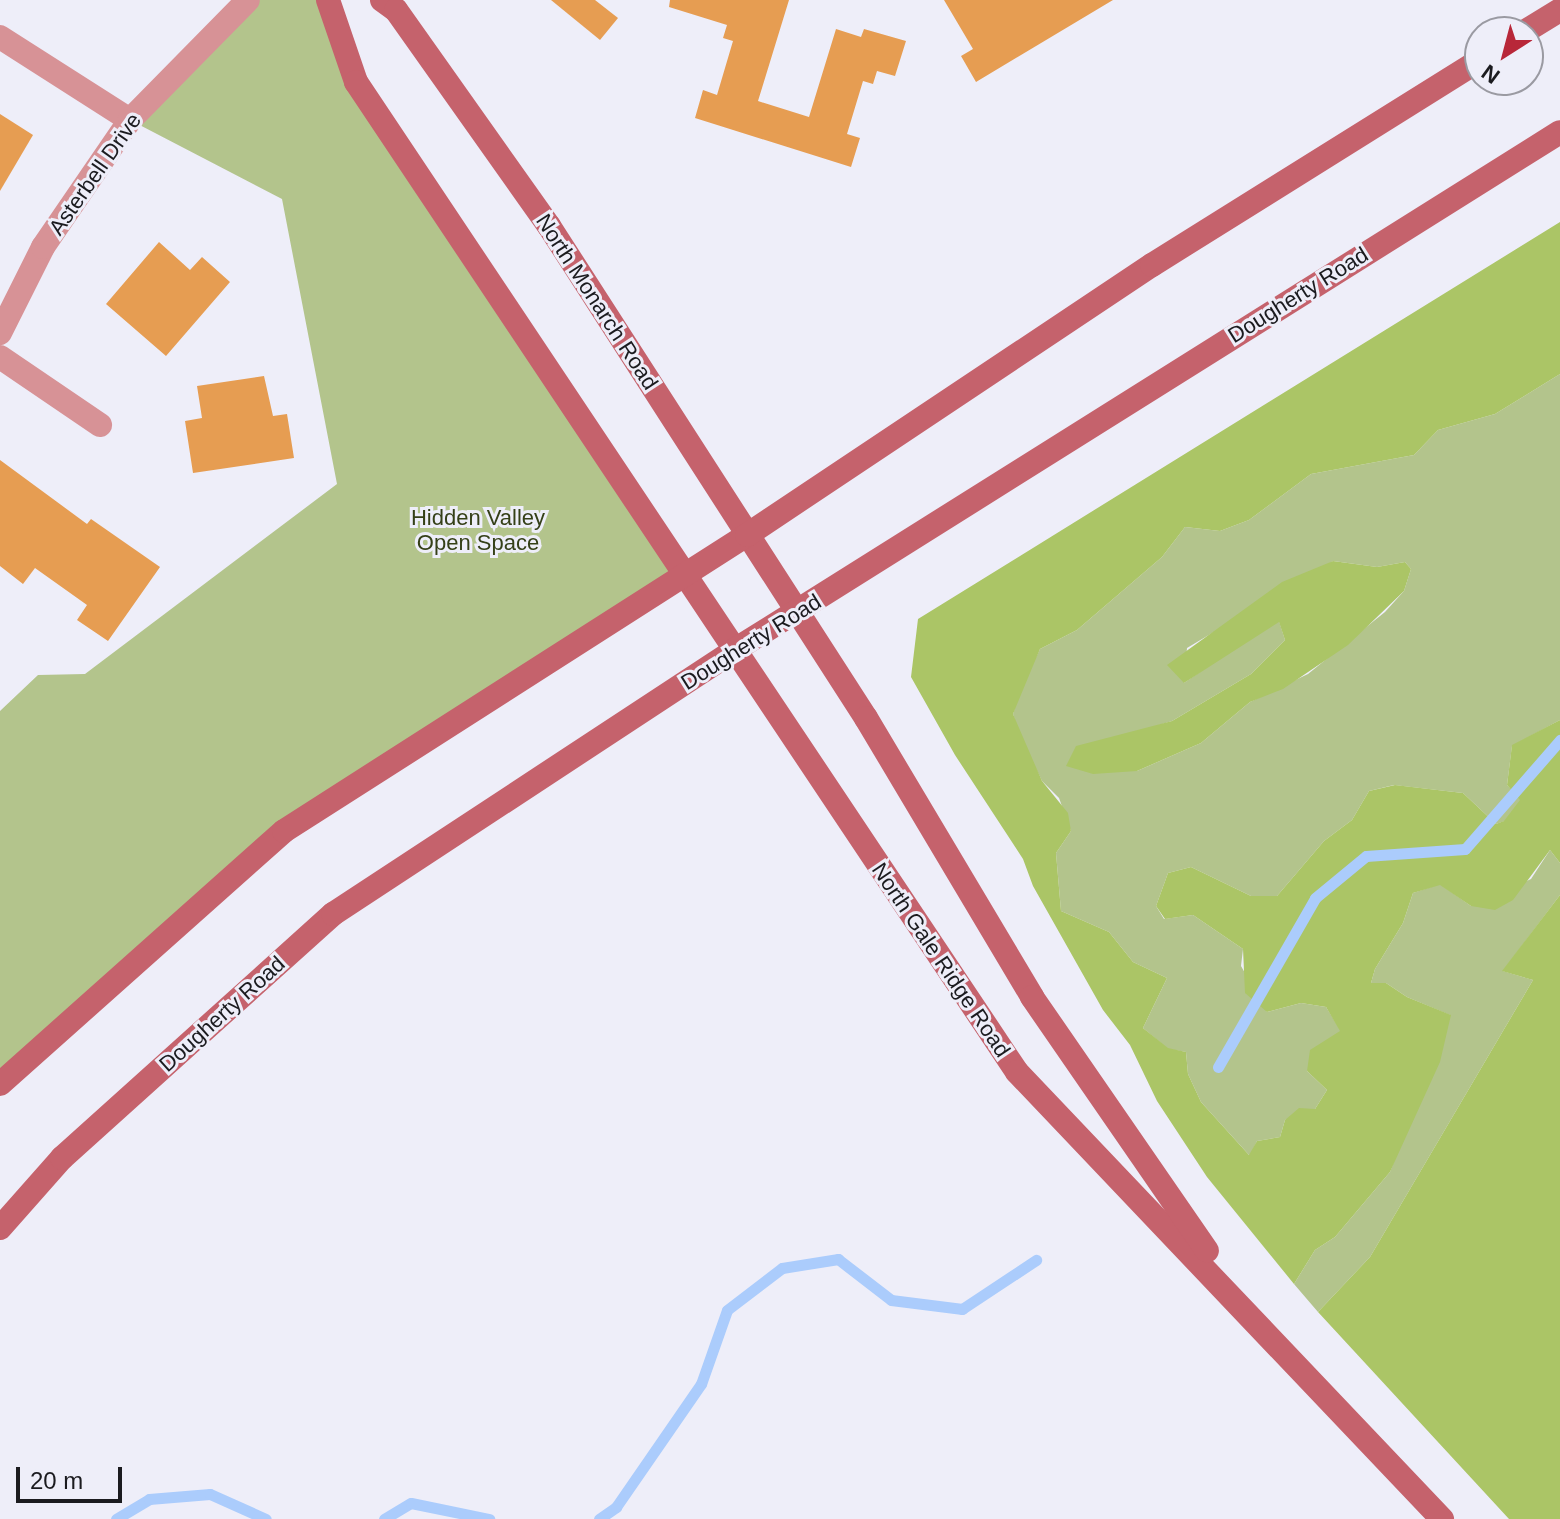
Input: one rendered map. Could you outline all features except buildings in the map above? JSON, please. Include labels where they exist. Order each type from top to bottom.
[{"type":"main road","points":[[328,0],[356,82],[687,574]]},
{"type":"main road","name":"North Monarch Road","points":[[382,0],[396,10],[549,226],[799,613]]},
{"type":"main road","points":[[0,1084],[284,831],[747,535],[1152,265],[1464,70]]},
{"type":"main road","name":"Dougherty Road","points":[[0,1228],[62,1158],[333,914],[733,651],[799,613],[1560,132]]},
{"type":"main road","name":"North Gale Ridge Road","points":[[687,574],[733,651],[1017,1072],[1245,1306],[1442,1519]]},
{"type":"main road","name":"North Gale Ridge Road","points":[[799,613],[1032,997],[1245,1306]]},
{"type":"street","name":"Asterbell Drive","points":[[0,333],[43,247],[130,120],[248,0]]},
{"type":"street","points":[[0,37],[130,120]]},
{"type":"street","points":[[0,357],[100,425]]},
{"type":"green space","name":"Hidden Valley Open Space","points":[[248,0],[328,0],[356,82],[687,574],[284,831],[0,1084],[0,711],[38,675],[85,674],[337,484],[282,199],[130,120]]},
{"type":"green space","points":[[1560,222],[1560,374],[1495,414],[1438,430],[1414,455],[1311,474],[1249,520],[1220,531],[1185,527],[1162,557],[1077,630],[1040,649],[1013,714],[1042,781],[1068,813],[1071,831],[1056,853],[1061,911],[1109,932],[1133,962],[1167,978],[1143,1028],[1168,1048],[1186,1052],[1188,1074],[1201,1102],[1249,1155],[1257,1141],[1280,1137],[1285,1120],[1299,1108],[1315,1109],[1327,1090],[1307,1071],[1310,1050],[1340,1031],[1326,1007],[1301,1003],[1267,1012],[1245,993],[1243,949],[1193,915],[1165,919],[1156,906],[1168,873],[1191,867],[1251,896],[1277,896],[1324,841],[1352,820],[1369,791],[1395,785],[1463,793],[1496,824],[1504,821],[1520,800],[1507,785],[1512,745],[1560,720],[1560,863],[1550,850],[1513,900],[1495,910],[1471,906],[1440,885],[1413,893],[1403,923],[1375,969],[1371,983],[1386,983],[1407,997],[1451,1015],[1440,1062],[1390,1172],[1335,1237],[1315,1250],[1294,1284],[1207,1177],[1157,1101],[1130,1045],[1103,1010],[1033,886],[1023,859],[955,755],[911,677],[918,619]]},
{"type":"green space","points":[[1560,374],[1560,720],[1512,746],[1507,785],[1521,800],[1505,821],[1496,824],[1463,793],[1394,785],[1369,791],[1352,820],[1324,841],[1277,896],[1251,896],[1191,867],[1168,873],[1156,906],[1164,919],[1193,915],[1243,949],[1241,966],[1267,1012],[1301,1003],[1326,1007],[1341,1031],[1307,1071],[1327,1090],[1315,1109],[1285,1120],[1280,1137],[1257,1141],[1250,1156],[1201,1102],[1188,1074],[1186,1052],[1168,1049],[1143,1028],[1167,978],[1133,962],[1109,932],[1061,911],[1056,853],[1071,831],[1059,798],[1042,781],[1020,736],[1013,714],[1021,688],[1040,649],[1077,630],[1162,557],[1185,527],[1220,531],[1249,520],[1311,474],[1414,455],[1438,430],[1495,414]],"holes":[[[1333,561],[1377,567],[1405,562],[1411,569],[1404,591],[1385,612],[1308,674],[1250,702],[1201,743],[1137,771],[1114,769],[1134,733],[1172,721],[1251,674],[1285,640],[1279,621],[1267,626],[1184,683],[1187,648]]]},
{"type":"green space","points":[[1333,561],[1377,567],[1405,562],[1411,569],[1404,591],[1348,645],[1283,689],[1250,702],[1201,743],[1137,771],[1093,774],[1066,766],[1076,746],[1172,721],[1251,674],[1285,640],[1279,622],[1184,683],[1167,665],[1282,582]]},
{"type":"green space","points":[[1550,850],[1560,863],[1560,895],[1503,971],[1533,980],[1370,1257],[1318,1312],[1294,1284],[1315,1250],[1335,1237],[1390,1172],[1450,1015],[1407,997],[1386,983],[1371,983],[1375,969],[1403,923],[1413,893],[1440,884],[1471,906],[1531,879]]},
{"type":"green space","points":[[1560,895],[1560,1519],[1509,1519],[1318,1312],[1370,1257],[1533,980],[1502,971]]},
{"type":"waterway","points":[[1218,1067],[1315,898],[1366,856],[1465,849],[1560,740]]},
{"type":"waterway","points":[[599,1519],[616,1507],[701,1384],[727,1310],[782,1268],[838,1259],[891,1300],[962,1309],[1036,1260]]},
{"type":"waterway","points":[[116,1519],[149,1499],[210,1494],[266,1519]]},
{"type":"waterway","points":[[384,1519],[411,1503],[489,1519]]}]
